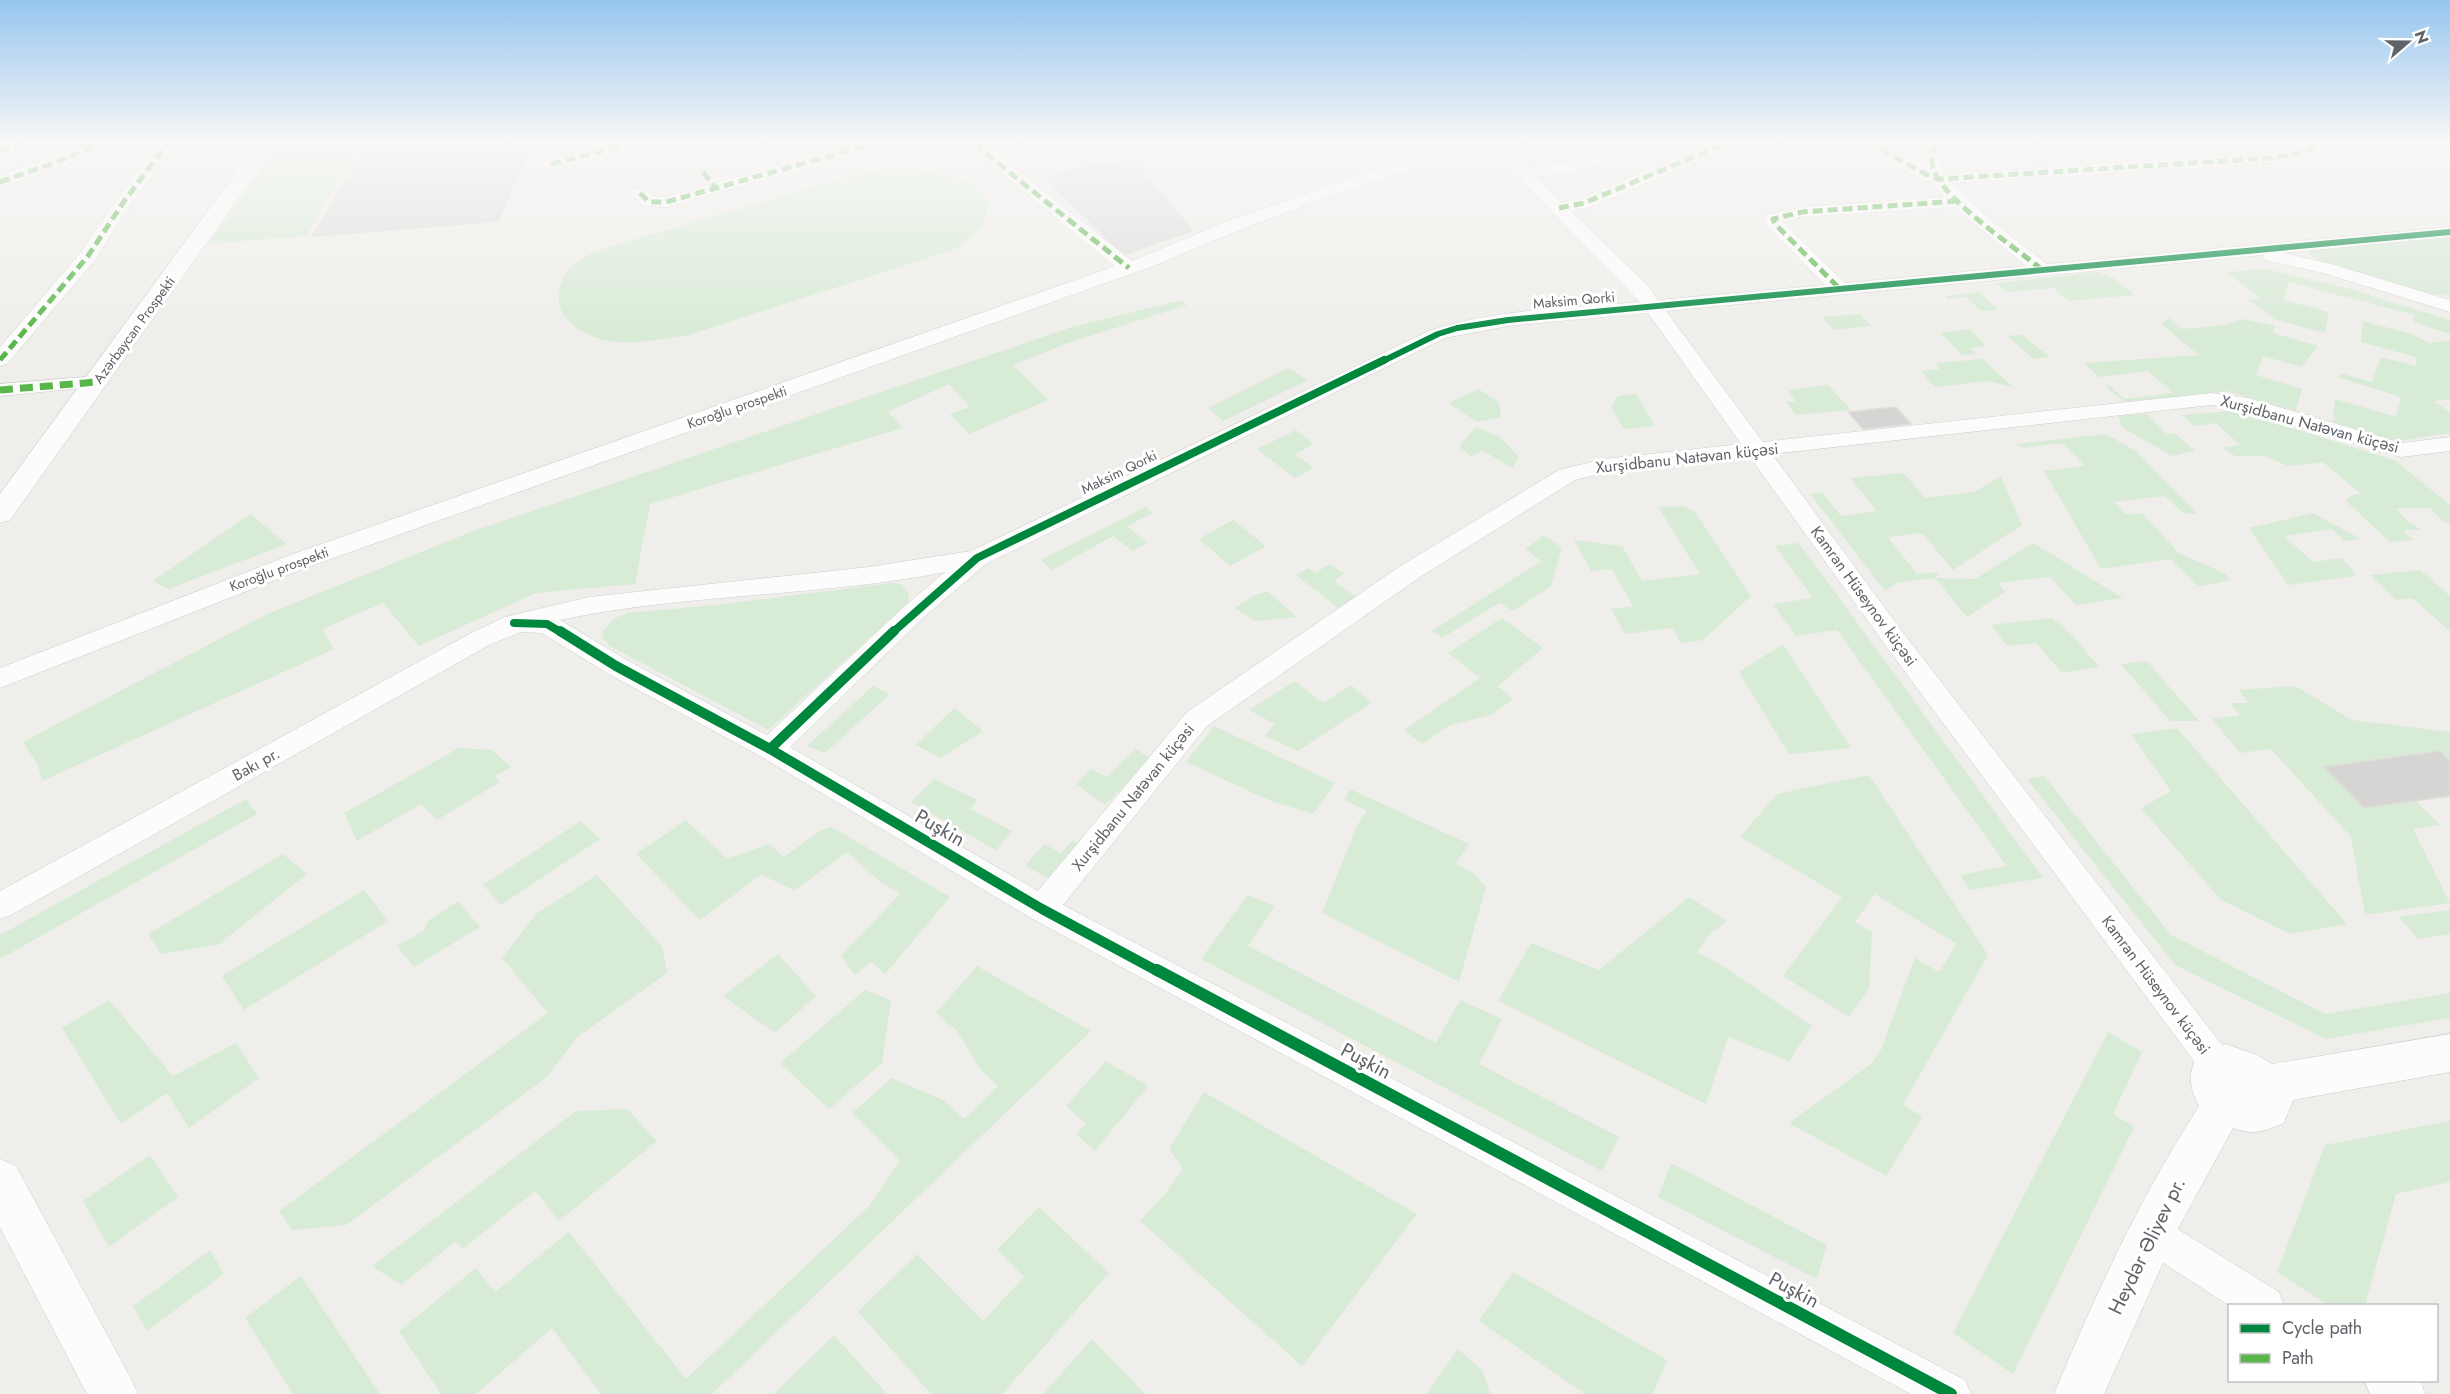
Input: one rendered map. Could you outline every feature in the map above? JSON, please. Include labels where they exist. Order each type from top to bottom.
[{"type":"street","points":[[0,360],[88,256],[119,209]]},
{"type":"street","name":"Azərbaycan Prospekti","points":[[0,514],[221,209]]},
{"type":"street","points":[[1055,209],[1129,268]]},
{"type":"street","name":"Koroğlu prospekti","points":[[0,678],[302,560],[1129,268],[1198,239],[1281,209]]},
{"type":"street","name":"Kamran Hüseynov küçəsi","points":[[1560,209],[1628,276],[1653,306],[2221,1084]]},
{"type":"street","points":[[1838,287],[1775,224],[1773,219],[1802,212],[1844,209]]},
{"type":"street","points":[[1969,209],[2040,268]]},
{"type":"street","points":[[2223,252],[2450,232]]},
{"type":"street","points":[[2312,244],[2293,251],[2304,260],[2328,269]]},
{"type":"street","points":[[2223,252],[2280,258],[2328,269],[2450,306]]},
{"type":"street","name":"Maksim Qorki","points":[[977,558],[1438,334],[1480,323],[2223,252]]},
{"type":"street","points":[[2391,287],[2450,299]]},
{"type":"street","points":[[0,390],[97,382]]},
{"type":"street","name":"Xurşidbanu Natəvan küçəsi","points":[[1042,909],[1197,719],[1411,571],[1567,475],[1604,466],[2211,399],[2240,403],[2401,450],[2450,444]]},
{"type":"street","points":[[882,575],[977,558]]},
{"type":"street","points":[[770,749],[915,611],[977,558]]},
{"type":"street","points":[[882,575],[915,583],[921,591],[921,599],[915,611]]},
{"type":"street","name":"Bakı pr.","points":[[0,906],[482,638],[514,623],[579,606],[638,598],[882,575]]},
{"type":"street","points":[[597,654],[588,639],[591,623],[608,611],[638,598]]},
{"type":"street","name":"Puşkin","points":[[514,623],[547,624],[770,749],[1042,909],[1951,1394]]},
{"type":"street","points":[[2221,1084],[2242,1113],[2251,1115],[2264,1113],[2271,1104],[2265,1085],[2450,1053]]},
{"type":"street","name":"Heydər Əliyev pr.","points":[[2079,1394],[2150,1233],[2199,1142],[2221,1084]]},
{"type":"street","points":[[0,1182],[113,1394]]},
{"type":"street","points":[[2150,1233],[2263,1304]]},
{"type":"street","points":[[2387,1382],[2405,1394]]},
{"type":"shaded area","points":[[328,209],[504,209],[499,222],[311,237]]},
{"type":"shaded area","points":[[1076,209],[1176,209],[1194,231],[1123,256]]},
{"type":"green space","points":[[234,209],[322,209],[306,236],[208,244]]},
{"type":"green space","points":[[739,209],[987,209],[978,230],[953,250],[688,335],[657,340],[615,342],[605,340],[581,331],[564,315],[559,305],[558,294],[561,282],[568,270],[595,251]]},
{"type":"green space","points":[[2450,236],[2450,295],[2437,295],[2403,288],[2346,270],[2308,254],[2313,248]]},
{"type":"green space","points":[[2266,269],[2350,289],[2450,320],[2450,334],[2413,322],[2414,315],[2289,282],[2284,300],[2329,312],[2325,333],[2277,320],[2248,300],[2262,299],[2226,272]]},
{"type":"green space","points":[[2097,272],[2114,278],[2135,295],[2068,301],[2054,288],[2006,292],[1997,283]]},
{"type":"green space","points":[[1980,292],[1998,310],[1981,311],[1966,297],[1947,299],[1945,296]]},
{"type":"green space","points":[[1182,300],[1187,305],[1065,344],[1013,365],[1048,400],[969,434],[950,414],[970,407],[949,384],[888,412],[903,428],[650,504],[635,584],[536,593],[419,646],[383,603],[322,629],[334,649],[42,781],[38,765],[23,742],[265,615],[468,533],[1072,327]]},
{"type":"green space","points":[[1860,314],[1871,326],[1834,330],[1822,317]]},
{"type":"green space","points":[[2169,318],[2182,329],[2223,325],[2243,319],[2275,326],[2273,333],[2318,346],[2301,367],[2263,356],[2256,375],[2302,389],[2296,411],[2227,391],[2124,402],[2105,386],[2110,386],[2124,399],[2173,393],[2148,371],[2099,377],[2084,363],[2199,355],[2161,324]]},
{"type":"green space","points":[[2363,321],[2411,334],[2429,343],[2450,340],[2450,399],[2434,401],[2450,413],[2450,433],[2398,441],[2333,422],[2335,399],[2396,417],[2401,397],[2337,377],[2343,374],[2372,382],[2381,357],[2416,366],[2416,357],[2361,342]]},
{"type":"green space","points":[[1970,329],[1986,346],[1970,348],[1976,354],[1962,355],[1941,333]]},
{"type":"green space","points":[[2022,335],[2050,357],[2033,359],[2008,336]]},
{"type":"green space","points":[[1982,359],[2013,387],[1987,381],[1935,387],[1921,371],[1940,369],[1936,363]]},
{"type":"green space","points":[[1288,368],[1308,380],[1223,421],[1208,408]]},
{"type":"green space","points":[[1828,385],[1851,410],[1796,415],[1786,402],[1796,401],[1788,390]]},
{"type":"green space","points":[[1478,389],[1499,402],[1501,417],[1477,422],[1449,403]]},
{"type":"green space","points":[[1636,394],[1655,426],[1624,429],[1611,407],[1618,396]]},
{"type":"green space","points":[[2231,411],[2246,413],[2396,461],[2450,505],[2450,522],[2445,523],[2430,508],[2396,508],[2409,523],[2421,529],[2403,531],[2413,540],[2390,542],[2346,501],[2351,495],[2361,494],[2323,462],[2288,466],[2265,456],[2235,456],[2223,448],[2240,445],[2216,423],[2194,426],[2182,415]]},
{"type":"green space","points":[[2147,414],[2167,434],[2176,434],[2195,451],[2172,456],[2122,427],[2118,416]]},
{"type":"green space","points":[[1476,427],[1500,437],[1519,457],[1512,468],[1482,450],[1471,457],[1459,446]]},
{"type":"green space","points":[[1296,430],[1314,444],[1295,454],[1314,468],[1295,478],[1257,449]]},
{"type":"green space","points":[[2106,434],[2137,452],[2197,513],[2184,514],[2165,496],[2114,502],[2126,515],[2142,513],[2179,553],[2226,574],[2230,580],[2199,587],[2170,559],[2101,569],[2044,471],[2085,466],[2062,443],[2024,448],[2016,444]]},
{"type":"green space","points":[[1904,473],[1925,498],[1974,492],[2001,476],[2022,525],[1953,570],[1922,533],[1888,537],[1917,574],[1939,572],[1935,578],[1896,583],[1885,591],[1810,494],[1822,492],[1841,516],[1877,511],[1850,478]]},
{"type":"green space","points":[[1684,506],[1695,512],[1751,596],[1703,640],[1681,643],[1672,628],[1625,634],[1611,609],[1633,606],[1612,569],[1591,571],[1574,540],[1622,546],[1642,581],[1700,574],[1658,507]]},
{"type":"green space","points":[[1146,507],[1153,513],[1127,526],[1147,543],[1133,551],[1113,536],[1052,570],[1041,560]]},
{"type":"green space","points":[[2313,513],[2361,539],[2344,541],[2332,529],[2284,536],[2313,562],[2342,558],[2357,576],[2288,585],[2249,528]]},
{"type":"green space","points":[[250,514],[287,544],[168,589],[153,581]]},
{"type":"green space","points":[[1233,520],[1266,546],[1230,566],[1199,539]]},
{"type":"green space","points":[[1545,535],[1562,548],[1551,586],[1513,611],[1499,603],[1442,638],[1432,631],[1541,561],[1525,549]]},
{"type":"green space","points":[[1799,543],[2043,878],[1970,890],[1960,875],[2007,866],[1837,630],[1796,636],[1773,604],[1813,598],[1775,546]]},
{"type":"green space","points":[[2033,543],[2123,598],[2076,605],[2050,577],[1998,583],[2005,592],[1967,617],[1935,578],[1975,579]]},
{"type":"green space","points":[[1330,564],[1344,574],[1334,581],[1356,597],[1338,608],[1296,575],[1309,568],[1315,573]]},
{"type":"green space","points":[[2420,570],[2450,596],[2450,631],[2412,598],[2396,600],[2370,575]]},
{"type":"green space","points":[[891,583],[901,584],[909,594],[908,603],[768,730],[610,646],[602,637],[603,631],[613,619],[627,613],[716,605]]},
{"type":"green space","points":[[1267,591],[1297,617],[1255,621],[1235,608],[1253,596]]},
{"type":"green space","points":[[1502,618],[1543,648],[1498,686],[1513,699],[1491,715],[1450,725],[1422,744],[1404,730],[1480,678],[1448,653]]},
{"type":"green space","points":[[2052,618],[2074,637],[2099,667],[2062,673],[2036,643],[2007,646],[1991,625]]},
{"type":"green space","points":[[1783,644],[1851,748],[1789,754],[1739,672]]},
{"type":"green space","points":[[2147,661],[2199,721],[2170,721],[2121,664]]},
{"type":"green space","points":[[1295,681],[1323,703],[1351,685],[1371,703],[1298,751],[1265,736],[1275,724],[1249,710]]},
{"type":"green space","points":[[873,686],[890,694],[825,753],[807,746]]},
{"type":"green space","points":[[2295,686],[2352,720],[2450,732],[2450,761],[2439,751],[2325,768],[2364,808],[2416,801],[2440,825],[2413,829],[2450,903],[2365,915],[2351,837],[2271,749],[2240,753],[2212,719],[2240,715],[2229,703],[2248,703],[2239,690]]},
{"type":"green space","points":[[954,708],[983,731],[941,758],[916,745]]},
{"type":"green space","points":[[1214,726],[1335,783],[1313,814],[1271,801],[1186,762]]},
{"type":"green space","points":[[2177,728],[2347,924],[2290,934],[2220,899],[2141,808],[2171,791],[2131,734]]},
{"type":"green space","points":[[459,748],[492,750],[511,767],[495,776],[500,782],[437,820],[421,804],[357,841],[344,813]]},
{"type":"green space","points":[[1136,749],[1150,759],[1105,805],[1076,784],[1091,769],[1107,777]]},
{"type":"green space","points":[[1869,775],[1988,955],[1903,1104],[1922,1117],[1886,1176],[1789,1123],[1871,1064],[1880,1052],[1915,958],[1939,972],[1957,944],[1875,894],[1855,922],[1872,932],[1869,988],[1849,1017],[1783,976],[1842,897],[1740,837],[1777,794]]},
{"type":"green space","points":[[2044,776],[2171,935],[2325,1014],[2450,993],[2450,1018],[2326,1039],[2175,965],[2027,779]]},
{"type":"green space","points":[[934,779],[978,800],[970,809],[1012,831],[996,850],[911,802]]},
{"type":"green space","points":[[1350,789],[1469,844],[1456,863],[1475,875],[1486,887],[1459,982],[1322,913],[1358,824],[1367,811],[1345,800]]},
{"type":"green space","points":[[246,799],[257,814],[0,959],[0,935]]},
{"type":"green space","points":[[686,820],[727,859],[769,844],[784,857],[821,830],[832,827],[950,897],[885,974],[871,962],[855,975],[841,956],[900,894],[877,879],[847,852],[795,890],[761,875],[700,920],[636,854]]},
{"type":"green space","points":[[581,821],[600,839],[501,905],[483,885]]},
{"type":"green space","points":[[1072,841],[1084,846],[1052,880],[1025,866],[1044,844],[1061,853]]},
{"type":"green space","points":[[283,854],[307,874],[218,945],[161,954],[148,934]]},
{"type":"green space","points":[[597,875],[662,946],[667,973],[576,1038],[547,1077],[346,1225],[292,1230],[279,1211],[548,1013],[502,958],[536,914]]},
{"type":"green space","points":[[364,890],[388,921],[244,1010],[222,976]]},
{"type":"green space","points":[[1248,895],[1275,906],[1248,946],[1436,1043],[1460,1000],[1502,1019],[1479,1064],[1619,1137],[1602,1171],[1201,959]]},
{"type":"green space","points":[[1689,897],[1727,921],[1710,934],[1697,952],[1721,965],[1812,1026],[1789,1061],[1728,1037],[1706,1104],[1498,1001],[1531,943],[1599,970]]},
{"type":"green space","points":[[458,901],[480,927],[414,967],[397,946],[423,931],[429,920]]},
{"type":"green space","points":[[2450,910],[2450,934],[2418,939],[2399,917]]},
{"type":"green space","points":[[778,954],[816,996],[775,1033],[723,996]]},
{"type":"green space","points":[[977,966],[1091,1031],[712,1394],[601,1394],[552,1328],[476,1394],[441,1394],[399,1331],[476,1268],[495,1292],[569,1232],[686,1379],[869,1206],[900,1161],[852,1113],[892,1078],[945,1101],[964,1119],[998,1086],[980,1069],[957,1031],[936,1013]]},
{"type":"green space","points":[[865,990],[891,1000],[882,1063],[829,1109],[780,1063]]},
{"type":"green space","points":[[109,1000],[173,1076],[236,1043],[259,1078],[189,1128],[167,1093],[121,1124],[62,1028]]},
{"type":"green space","points":[[2108,1032],[2142,1052],[2113,1114],[2134,1127],[2013,1374],[1953,1333]]},
{"type":"green space","points":[[1106,1061],[1148,1086],[1095,1151],[1076,1134],[1086,1124],[1066,1106]]},
{"type":"green space","points":[[1204,1092],[1417,1214],[1302,1366],[1140,1221],[1164,1195],[1183,1169],[1169,1149]]},
{"type":"green space","points":[[627,1109],[657,1141],[559,1221],[535,1191],[463,1249],[455,1242],[401,1285],[372,1266],[576,1111]]},
{"type":"green space","points":[[2450,1121],[2450,1182],[2396,1194],[2365,1304],[2326,1304],[2277,1272],[2325,1145]]},
{"type":"green space","points":[[150,1155],[178,1197],[109,1247],[83,1201]]},
{"type":"green space","points":[[1671,1163],[1827,1245],[1817,1279],[1658,1197]]},
{"type":"green space","points":[[1039,1207],[1109,1273],[1002,1394],[931,1394],[858,1312],[917,1254],[983,1321],[1024,1277],[997,1250]]},
{"type":"green space","points":[[210,1250],[224,1274],[147,1331],[133,1306]]},
{"type":"green space","points":[[1513,1272],[1667,1360],[1653,1394],[1585,1394],[1479,1321]]},
{"type":"green space","points":[[301,1276],[380,1394],[293,1394],[245,1318]]},
{"type":"green space","points":[[834,1335],[887,1394],[774,1394]]},
{"type":"green space","points":[[1092,1339],[1145,1394],[1043,1394]]},
{"type":"green space","points":[[1458,1349],[1483,1371],[1490,1394],[1426,1394]]},
{"type":"building","points":[[1896,407],[1911,424],[1863,429],[1848,412]]},
{"type":"building","points":[[2440,751],[2450,761],[2450,796],[2364,808],[2324,767]]},
{"type":"marked path","points":[[0,360],[88,256],[119,209]]},
{"type":"marked path","points":[[1055,209],[1129,268]]},
{"type":"marked path","points":[[1838,287],[1775,224],[1773,219],[1802,212],[1844,209]]},
{"type":"marked path","points":[[1967,209],[2040,268]]},
{"type":"marked path","points":[[0,390],[97,382]]},
{"type":"cycle path","points":[[770,749],[915,611],[977,558],[1438,334],[1457,328],[1508,320],[2450,232]]},
{"type":"cycle path","points":[[514,623],[547,624],[616,666],[770,749],[1042,909],[1951,1394]]}]
